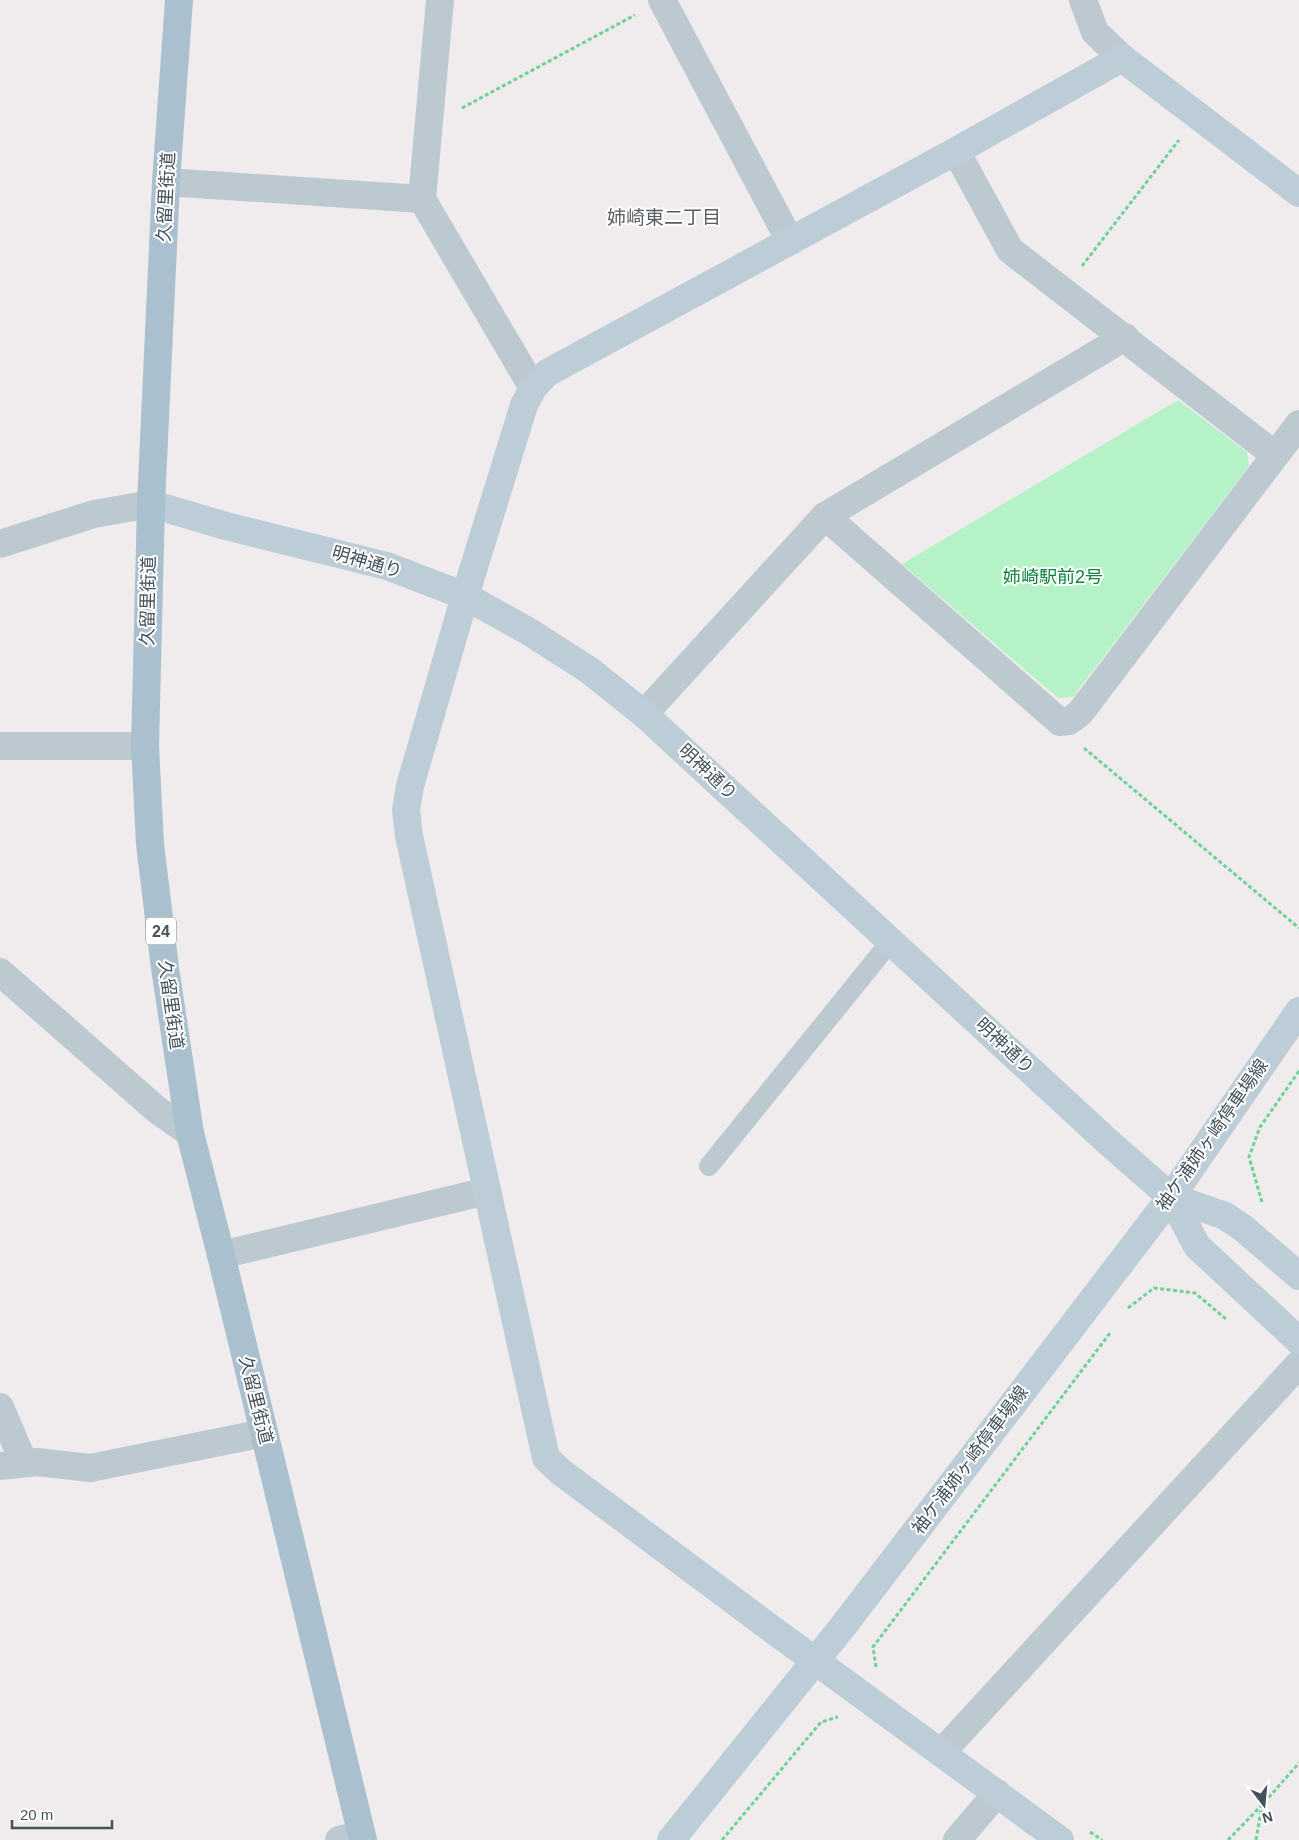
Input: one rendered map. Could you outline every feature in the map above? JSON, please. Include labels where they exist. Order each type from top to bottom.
[{"type":"main road","name":"久留里街道","points":[[179,0],[166,182],[151,504],[145,746],[150,844],[164,958],[190,1134],[264,1433],[354,1838]]},
{"type":"street","points":[[440,0],[422,198],[533,388]]},
{"type":"street","points":[[662,0],[790,240]]},
{"type":"street","points":[[1083,0],[1095,32],[1122,58],[1299,193]]},
{"type":"street","points":[[1060,1840],[561,1472],[546,1458],[409,836],[406,810],[410,786],[465,596],[524,406],[533,388],[547,372],[956,151],[1122,58]]},
{"type":"street","points":[[956,151],[1010,250],[1125,337],[1275,455]]},
{"type":"street","points":[[166,182],[422,198]]},
{"type":"street","points":[[644,714],[825,516],[1125,337]]},
{"type":"street","points":[[825,516],[1060,722],[1069,721],[1080,713],[1299,424]]},
{"type":"street","points":[[0,544],[94,514],[151,504]]},
{"type":"street","name":"明神通り","points":[[151,504],[226,526],[387,566],[465,596],[528,631],[589,670],[644,714],[1107,1141],[1171,1197],[1197,1246],[1299,1340]]},
{"type":"street","points":[[0,746],[145,746]]},
{"type":"street","points":[[0,972],[156,1109],[190,1134]]},
{"type":"street","name":"袖ケ浦姉ヶ崎停車場線","points":[[671,1840],[816,1661],[1171,1197],[1299,1011]]},
{"type":"street","points":[[221,1255],[487,1191]]},
{"type":"street","name":"明神通り","points":[[1171,1197],[1225,1216],[1243,1228],[1299,1276]]},
{"type":"street","points":[[941,1753],[1299,1364]]},
{"type":"street","points":[[0,1407],[12,1465],[37,1462],[90,1468],[264,1433]]},
{"type":"street","points":[[957,1840],[998,1793]]},
{"type":"lane","points":[[709,1166],[891,941]]},
{"type":"path","points":[[429,126],[662,0]]},
{"type":"path","points":[[1063,290],[1198,116]]},
{"type":"path","points":[[1060,722],[1078,742],[1299,928]]},
{"type":"path","points":[[1268,1208],[1262,1202],[1249,1157],[1260,1127],[1299,1072]]},
{"type":"path","points":[[1124,1314],[1130,1306],[1154,1288],[1195,1293],[1230,1322]]},
{"type":"path","points":[[876,1670],[873,1647],[1112,1330]]},
{"type":"path","points":[[722,1840],[821,1722],[843,1715]]},
{"type":"path","points":[[1228,1840],[1299,1763]]},
{"type":"path","points":[[1256,1840],[1262,1805]]},
{"type":"green space","name":"姉崎駅前2号","points":[[1178,400],[1247,452],[1249,466],[1073,697],[1058,698],[902,564]]},
{"type":"district","name":"姉崎東二丁目","points":[[664,217]]}]
